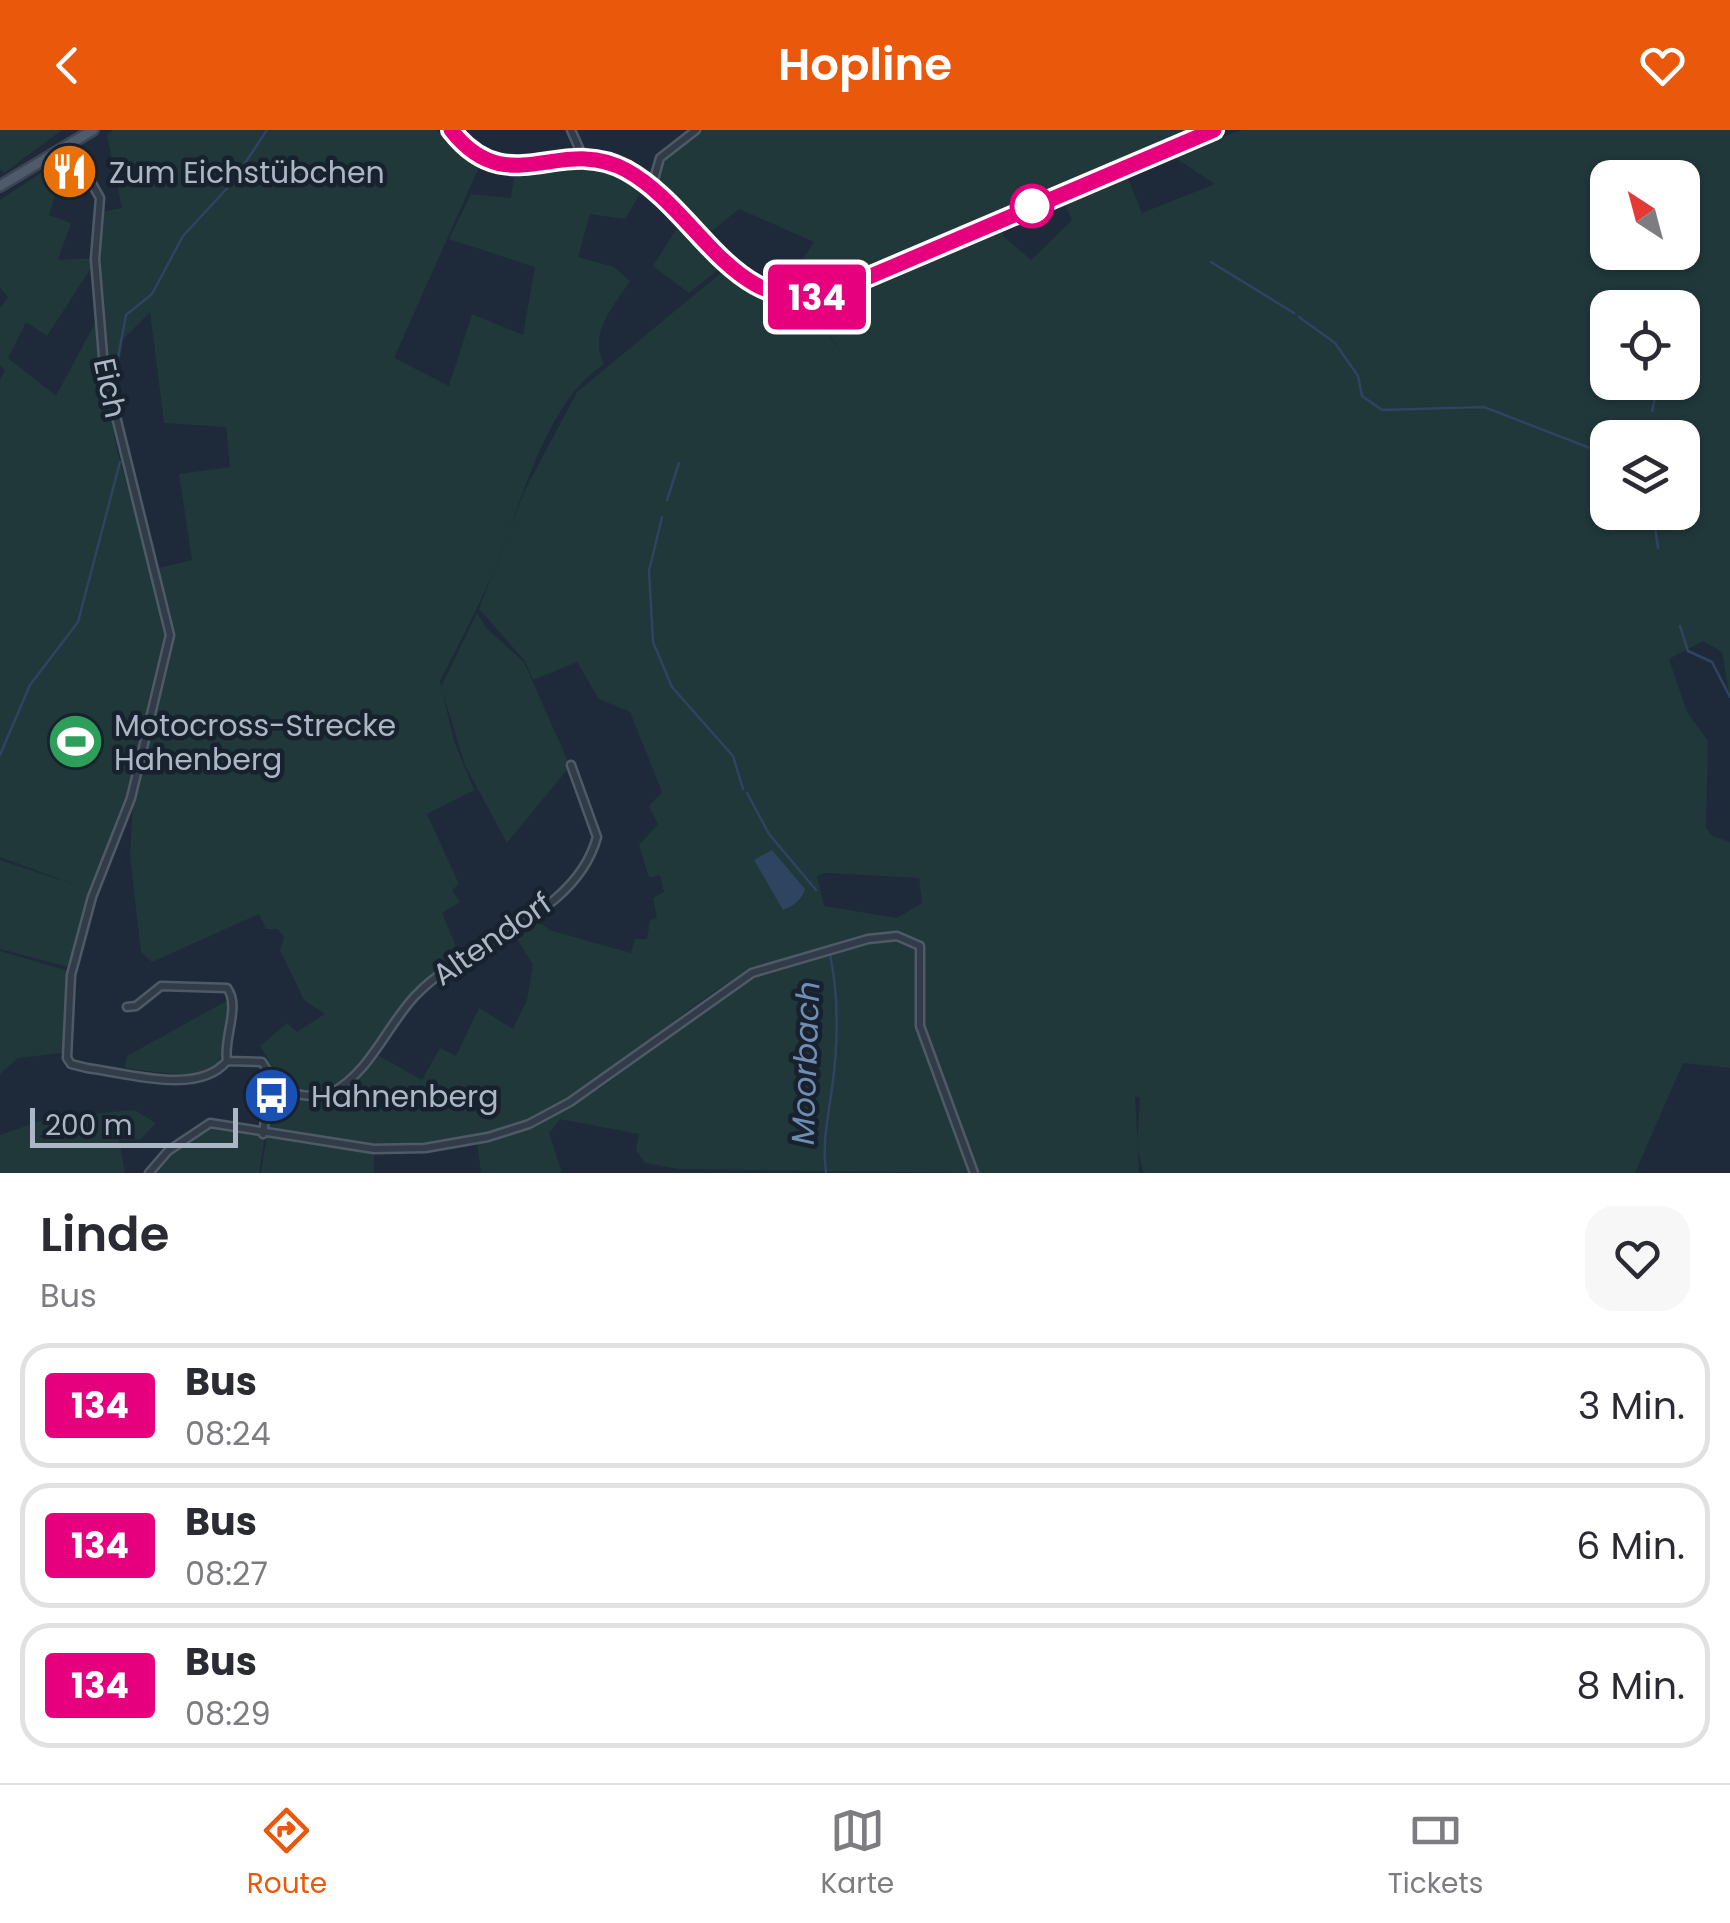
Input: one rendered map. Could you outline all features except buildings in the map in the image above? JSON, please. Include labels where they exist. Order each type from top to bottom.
[{"type":"main road","points":[[0,186],[93,130]]},
{"type":"main road","points":[[450,130],[472,153],[508,167],[582,157],[614,164],[652,186],[744,279],[785,297],[823,295],[1214,130]]},
{"type":"street","points":[[571,130],[582,157]]},
{"type":"street","points":[[652,186],[660,158],[696,130]]},
{"type":"street","name":"Eich","points":[[69,144],[98,192],[95,259],[104,368],[170,635],[131,798],[92,897],[71,975],[67,1058],[77,1066],[193,1079],[212,1075],[227,1061]]},
{"type":"street","name":"Altendorf","points":[[270,1089],[321,1096],[337,1088],[375,1053],[418,992],[576,878],[598,837],[572,765]]},
{"type":"street","points":[[148,1173],[168,1151],[207,1124],[374,1149],[426,1148],[488,1138],[529,1124],[570,1102],[752,973],[848,944],[898,936],[920,946],[920,1026],[974,1173]]},
{"type":"street","points":[[127,1007],[136,1006],[162,986],[226,988],[234,1002],[225,1040],[227,1061],[262,1062],[272,1076],[263,1134]]},
{"type":"green space","points":[[0,130],[62,130],[4,173],[0,168]]},
{"type":"green space","points":[[113,130],[436,130],[479,167],[394,358],[449,386],[472,314],[523,335],[535,267],[449,239],[471,194],[511,198],[514,177],[580,169],[608,173],[642,190],[625,219],[590,214],[578,257],[614,267],[630,281],[601,331],[604,364],[583,381],[551,428],[490,578],[440,681],[454,741],[474,790],[427,814],[459,884],[452,890],[460,902],[442,913],[460,957],[417,991],[372,1052],[330,1091],[315,1092],[283,1084],[260,1046],[287,1023],[297,1032],[325,1014],[304,1000],[280,950],[284,938],[278,929],[266,929],[259,914],[152,962],[141,952],[130,856],[133,802],[172,647],[172,622],[159,568],[192,560],[179,474],[230,467],[226,427],[164,423],[150,312],[122,340],[118,379],[110,386],[100,258],[101,212],[122,208],[107,135]]},
{"type":"green space","points":[[698,130],[1188,130],[882,269],[833,287],[795,293],[782,292],[814,242],[739,209],[707,235],[653,185],[658,163]]},
{"type":"green space","points":[[1242,130],[1730,130],[1730,699],[1722,652],[1703,641],[1669,659],[1687,712],[1708,741],[1706,827],[1712,836],[1730,842],[1730,1068],[1683,1063],[1635,1173],[1143,1173],[1138,1147],[1139,1173],[975,1173],[922,1026],[920,944],[895,933],[857,938],[754,970],[697,1004],[557,1109],[494,1134],[462,1141],[397,1146],[265,1133],[271,1090],[328,1095],[376,1054],[422,1080],[440,1048],[456,1056],[479,1008],[513,1029],[527,1000],[533,965],[512,931],[532,916],[549,930],[631,953],[635,939],[647,939],[650,920],[657,919],[653,898],[664,892],[660,875],[649,878],[639,845],[658,824],[649,806],[662,792],[630,712],[599,699],[577,662],[533,680],[525,661],[479,609],[525,490],[577,392],[722,272],[761,298],[807,306],[841,352],[810,306],[838,299],[1003,229],[1003,236],[1031,260],[1072,220],[1063,201],[1126,174],[1142,213],[1215,184],[1172,156]],"holes":[[[825,873],[919,878],[922,903],[897,918],[824,906],[817,876]],[[1135,1096],[1140,1098],[1137,1140]]]},
{"type":"green space","points":[[41,173],[57,189],[49,215],[71,223],[58,260],[92,258],[93,265],[47,336],[26,322],[8,358],[56,396],[95,323],[117,451],[165,616],[165,647],[128,794],[91,890],[69,967],[0,949],[0,860],[76,885],[0,857],[0,380],[5,370],[0,366],[0,308],[8,297],[0,288],[0,200]]},
{"type":"green space","points":[[680,223],[719,269],[689,293],[653,266]]},
{"type":"green space","points":[[477,613],[487,629],[524,662],[570,766],[507,843],[465,765],[441,687]]},
{"type":"green space","points":[[891,940],[914,947],[917,1023],[972,1173],[679,1169],[645,1163],[636,1150],[639,1134],[560,1119],[549,1133],[562,1173],[481,1173],[477,1142],[529,1125],[599,1083],[598,1090],[754,974],[830,951]]},
{"type":"green space","points":[[0,951],[68,971],[62,1053],[18,1058],[0,1074]]},
{"type":"green space","points":[[230,999],[223,1049],[212,1069],[175,1074],[125,1068],[127,1056]]},
{"type":"green space","points":[[134,1110],[156,1123],[141,1139],[119,1140],[125,1173],[0,1173],[0,1135],[49,1118]]},
{"type":"green space","points":[[217,1124],[265,1136],[259,1173],[150,1173],[200,1128]]},
{"type":"green space","points":[[267,1135],[374,1151],[374,1173],[261,1173]]},
{"type":"water","points":[[772,850],[805,889],[797,902],[783,910],[754,860]]},
{"type":"waterway","points":[[113,385],[126,315],[152,294],[183,236],[231,184],[267,130]]},
{"type":"waterway","points":[[1211,262],[1294,313]]},
{"type":"waterway","points":[[1299,317],[1335,343],[1358,376],[1362,396],[1382,410],[1484,407],[1590,448]]},
{"type":"waterway","points":[[1652,411],[1655,400]]},
{"type":"waterway","points":[[0,755],[30,685],[78,622],[120,462]]},
{"type":"waterway","name":"Moorbach","points":[[667,500],[679,463]]},
{"type":"waterway","name":"Moorbach","points":[[662,517],[649,571],[653,642],[672,687],[733,756],[743,789]]},
{"type":"waterway","points":[[1656,530],[1658,548]]},
{"type":"waterway","points":[[1680,626],[1688,651],[1712,662],[1730,697]]},
{"type":"waterway","name":"Moorbach","points":[[747,793],[769,834],[816,890]]},
{"type":"waterway","name":"Moorbach","points":[[826,1173],[825,1141],[836,1038],[830,955]]},
{"type":"bus line","name":"134","points":[[451,130],[472,153],[494,164],[518,168],[582,157],[621,168],[680,210],[744,279],[775,294],[803,299],[838,290],[1214,130]]},
{"type":"place","name":"Zum Eichstübchen","points":[[70,172]]},
{"type":"place","name":"Motocross-Strecke Hahenberg","points":[[75,742]]},
{"type":"place","name":"Hahnenberg","points":[[272,1096]]}]
